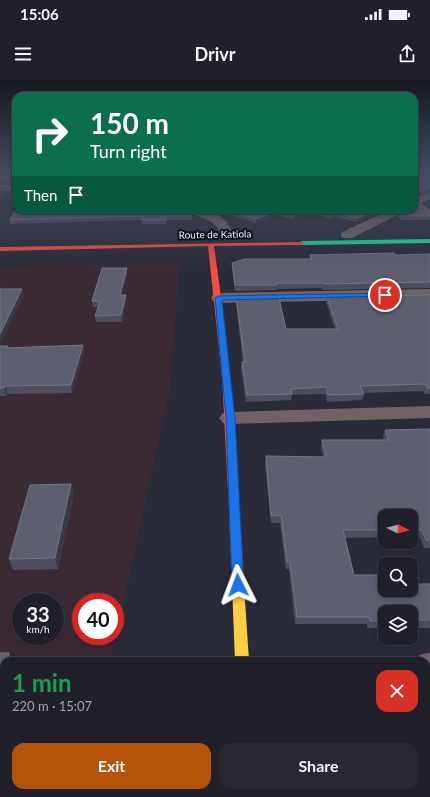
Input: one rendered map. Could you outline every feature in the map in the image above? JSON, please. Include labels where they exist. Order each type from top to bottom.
[{"type":"main road","name":"Route de Katiola","points":[[0,241],[430,234]]},
{"type":"main road","name":"Route de Katiola","points":[[0,250],[430,241]]},
{"type":"main road","points":[[211,245],[219,298],[230,418],[242,657]]},
{"type":"street","points":[[204,214],[223,225],[228,231],[227,237]]},
{"type":"street","points":[[347,235],[391,214]]},
{"type":"street","points":[[219,298],[430,294]]},
{"type":"street","points":[[230,418],[430,412]]},
{"type":"shaded area","points":[[180,263],[170,388],[124,601],[124,593],[72,593],[72,645],[114,645],[112,657],[0,657],[0,267]]},
{"type":"building","points":[[418,204],[423,204],[430,211],[430,216],[402,216],[400,214],[418,214]]},
{"type":"building","points":[[13,214],[191,214],[191,216],[166,216],[166,220],[142,220],[142,216],[10,220]]},
{"type":"building","points":[[240,214],[268,214],[256,219]]},
{"type":"building","points":[[341,214],[367,214],[357,218]]},
{"type":"building","points":[[394,253],[396,255],[430,254],[430,282],[323,284],[276,283],[276,285],[235,285],[232,263],[245,259],[312,259],[310,255]]},
{"type":"building","points":[[102,268],[127,268],[120,295],[126,295],[121,315],[95,316],[100,301],[92,301]]},
{"type":"building","points":[[0,289],[22,289],[0,334]]},
{"type":"building","points":[[430,295],[430,388],[427,388],[425,384],[360,386],[364,394],[328,395],[326,387],[291,389],[292,394],[247,395],[242,362],[245,362],[236,298],[279,298],[286,329],[338,329],[327,297]]},
{"type":"building","points":[[83,345],[71,385],[5,386],[4,388],[0,388],[0,346],[8,346],[6,348]]},
{"type":"building","points":[[430,429],[430,540],[426,540],[422,530],[418,530],[418,509],[378,509],[378,530],[343,530],[354,575],[378,575],[378,597],[418,597],[418,584],[430,584],[430,620],[418,620],[418,605],[378,605],[378,621],[370,621],[369,617],[297,617],[290,562],[287,562],[281,515],[271,516],[266,456],[326,457],[322,440],[389,440],[385,430]]},
{"type":"building","points":[[71,484],[55,558],[9,559],[30,485]]},
{"type":"building","points":[[0,653],[9,653],[8,657],[0,657]]},
{"type":"traffic: fast","points":[[302,243],[430,241]]},
{"type":"traffic: slow","points":[[234,509],[242,657]]},
{"type":"traffic: jam","points":[[0,249],[302,243]]},
{"type":"traffic: jam","points":[[211,245],[220,311],[226,377],[234,509]]},
{"type":"route","points":[[238,585],[230,418],[219,298],[385,295]]}]
